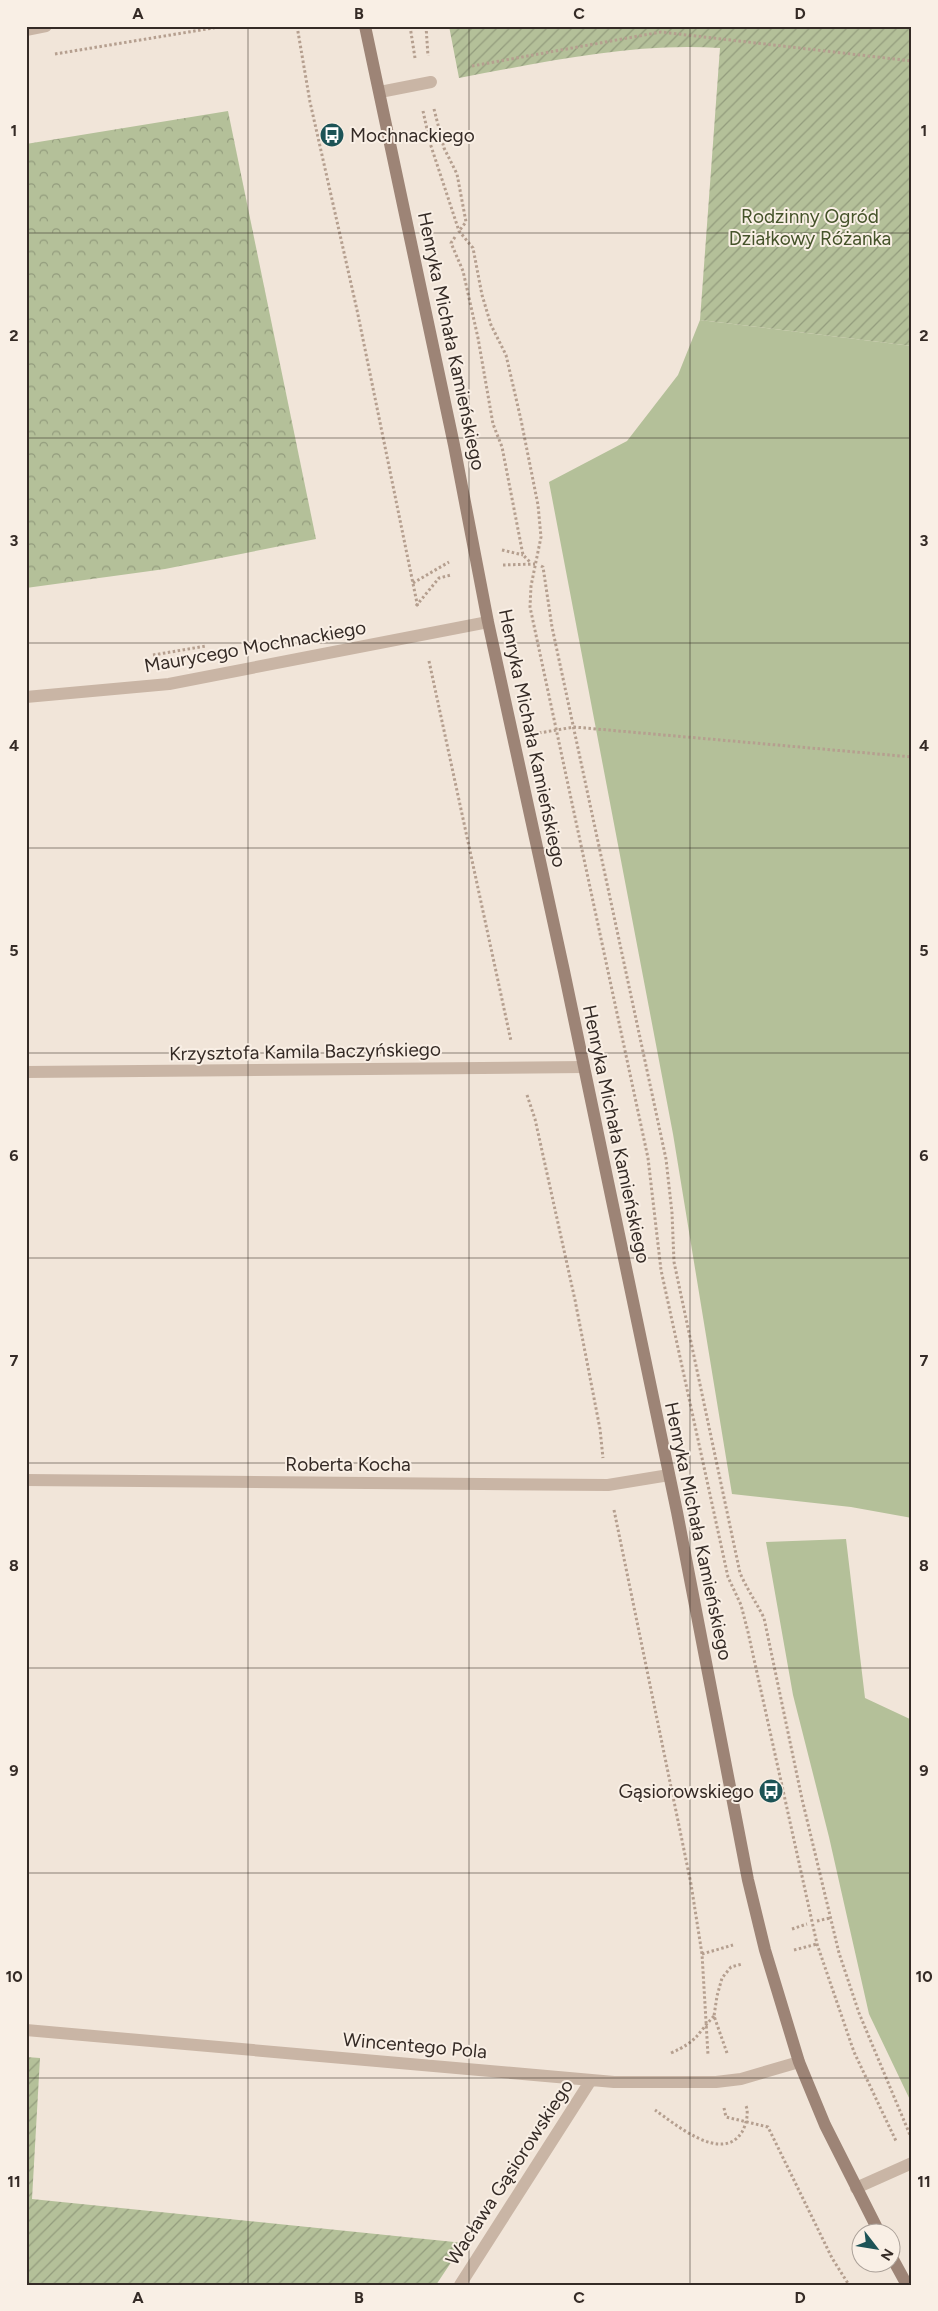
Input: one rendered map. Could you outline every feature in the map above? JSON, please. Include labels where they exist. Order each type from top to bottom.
[{"type":"street","points":[[26,30],[46,26]]},
{"type":"street","name":"Henryka Michała Kamieńskiego","points":[[366,26],[458,463],[488,622],[584,1067],[669,1475],[748,1880],[765,1950],[799,2062],[856,2188],[875,2224]]},
{"type":"street","points":[[380,92],[431,82]]},
{"type":"street","name":"Maurycego Mochnackiego","points":[[26,697],[169,684],[488,622]]},
{"type":"street","name":"Krzysztofa Kamila Baczyńskiego","points":[[26,1072],[584,1067]]},
{"type":"street","name":"Roberta Kocha","points":[[26,1480],[608,1485],[669,1475]]},
{"type":"street","name":"Wincentego Pola","points":[[26,2030],[591,2080],[716,2082],[736,2079],[799,2062]]},
{"type":"street","name":"Wacława Gąsiorowskiego","points":[[460,2285],[591,2080]]},
{"type":"street","points":[[856,2188],[912,2163]]},
{"type":"path","points":[[46,56],[225,26]]},
{"type":"path","points":[[297,26],[310,102],[356,310],[419,612]]},
{"type":"path","points":[[410,26],[416,61]]},
{"type":"path","points":[[426,26],[428,64]]},
{"type":"path","points":[[472,66],[661,32],[912,61]]},
{"type":"path","points":[[434,108],[444,148],[457,174],[465,211],[466,222],[460,232]]},
{"type":"path","points":[[422,110],[430,143],[460,232],[473,248],[482,295],[491,325],[506,355],[521,420],[538,505],[541,538],[535,564],[530,607],[648,1158],[660,1270],[717,1533],[728,1577],[741,1605],[748,1632],[817,1944],[854,2052],[896,2143]]},
{"type":"path","points":[[455,237],[451,243],[463,271],[478,338],[493,424],[502,447],[523,555]]},
{"type":"path","points":[[498,550],[523,555],[530,562]]},
{"type":"path","points":[[412,583],[454,559]]},
{"type":"path","points":[[500,565],[535,564]]},
{"type":"path","points":[[541,566],[543,567],[549,609],[666,1160],[672,1213],[674,1262],[740,1573],[749,1594],[764,1618],[802,1799],[830,1918],[858,2013],[912,2138]]},
{"type":"path","points":[[385,641],[402,615],[417,605],[430,586],[439,578],[457,574]]},
{"type":"path","points":[[408,607],[417,605]]},
{"type":"path","points":[[149,656],[207,646]]},
{"type":"path","points":[[428,657],[512,1044]]},
{"type":"path","points":[[551,730],[574,727],[912,757]]},
{"type":"path","points":[[526,1094],[534,1119],[574,1300],[600,1428],[603,1460]]},
{"type":"path","points":[[614,1506],[691,1884],[702,1954],[708,2056]]},
{"type":"path","points":[[817,1921],[830,1918]]},
{"type":"path","points":[[792,1929],[806,1924]]},
{"type":"path","points":[[796,1949],[817,1944]]},
{"type":"path","points":[[702,1954],[733,1945]]},
{"type":"path","points":[[653,2109],[715,2145],[734,2140],[742,2132],[748,2110],[714,2016],[722,1978],[731,1967],[739,1965]]},
{"type":"path","points":[[724,2107],[726,2117],[746,2120],[768,2127],[832,2258],[849,2285]]},
{"type":"green space","name":"Rodzinny Ogród Działkowy Różanka","points":[[449,26],[912,26],[912,346],[700,320],[720,48],[687,47],[622,51],[556,60],[459,78]]},
{"type":"green space","points":[[228,111],[316,539],[165,569],[26,588],[26,144]]},
{"type":"green space","points":[[700,320],[912,346],[912,1518],[851,1507],[732,1494],[673,1134],[549,482],[627,441],[678,375]]},
{"type":"green space","points":[[846,1539],[865,1698],[912,1720],[912,2104],[869,2014],[829,1837],[793,1695],[766,1542]]},
{"type":"green space","points":[[26,2057],[40,2058],[32,2199],[464,2243],[436,2285],[26,2285]]},
{"type":"place","name":"Mochnackiego","points":[[332,135]]},
{"type":"place","name":"Gąsiorowskiego","points":[[771,1791]]}]
